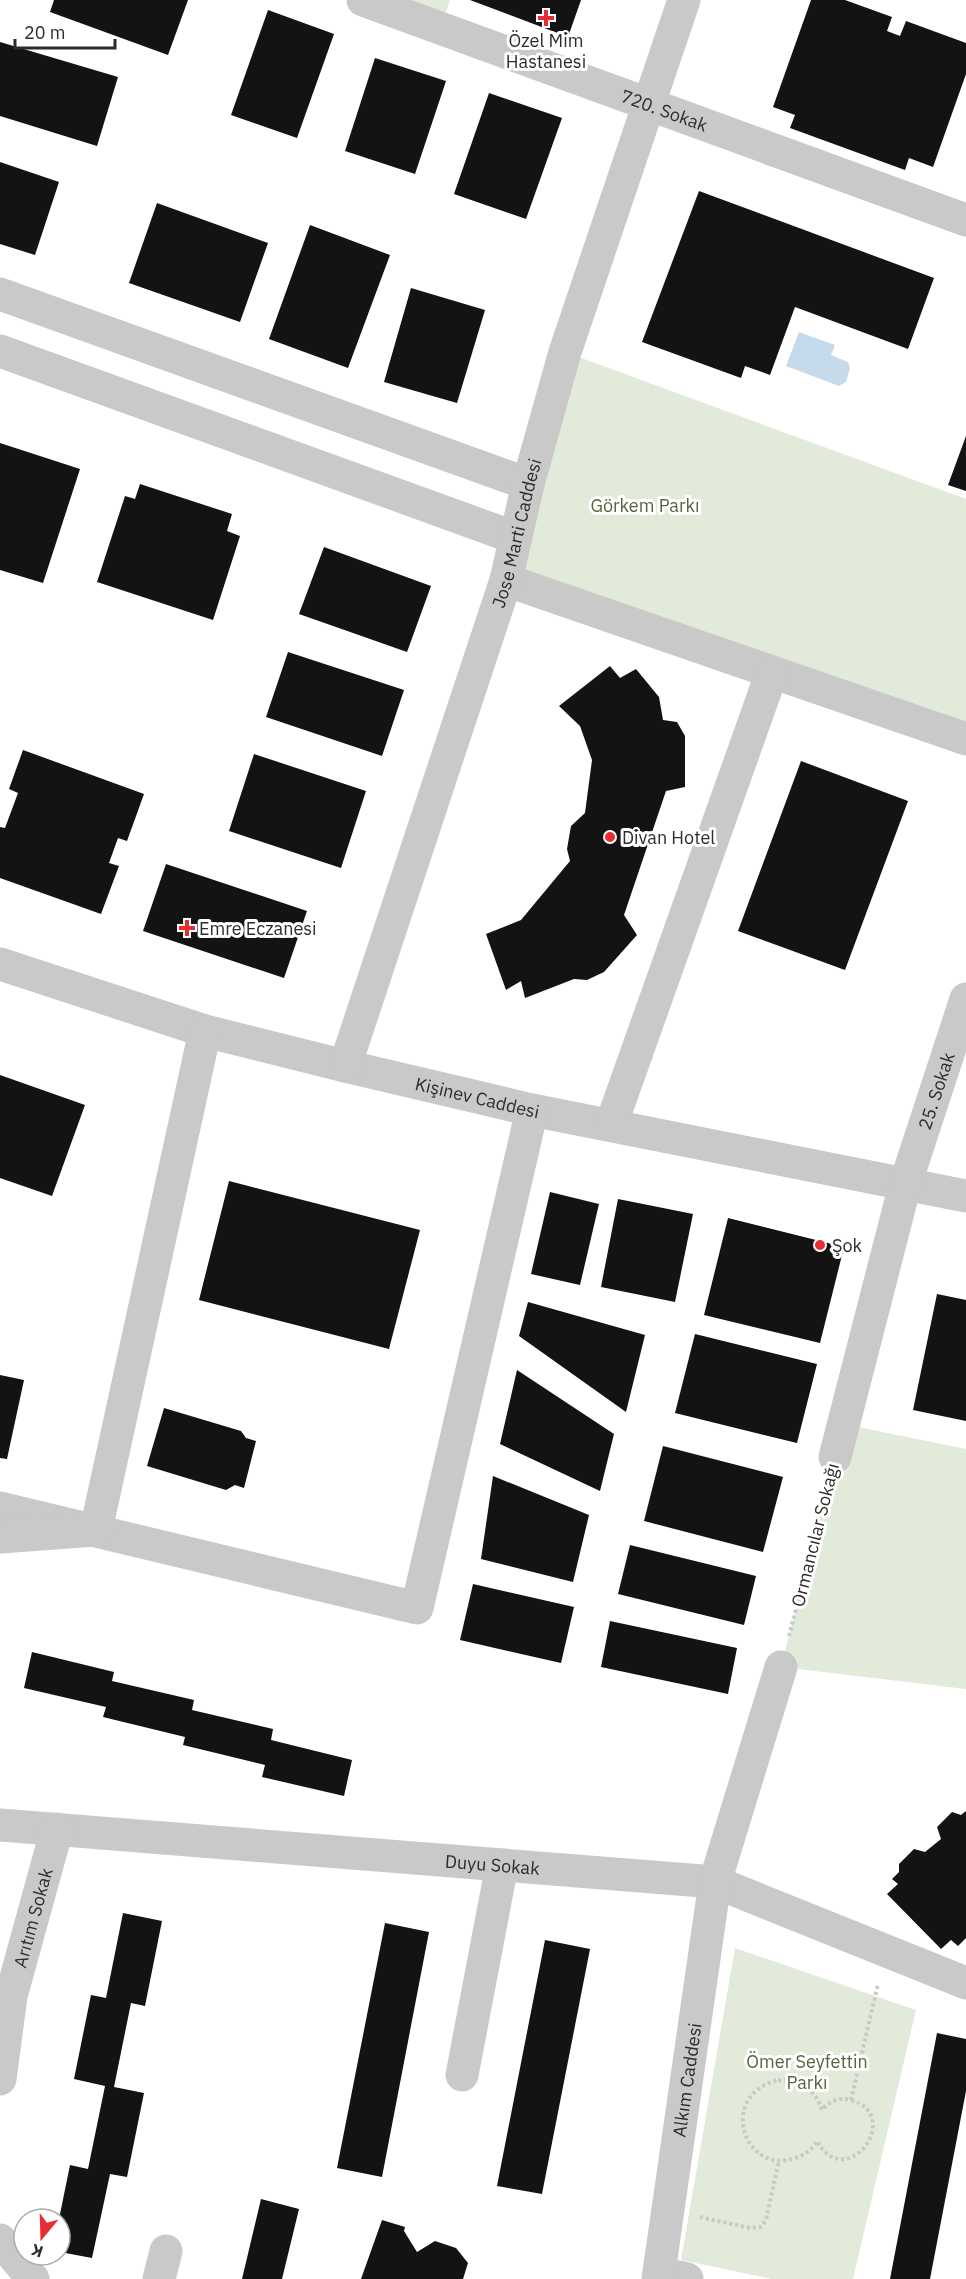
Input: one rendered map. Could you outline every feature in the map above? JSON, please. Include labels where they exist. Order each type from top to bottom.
[{"type":"street","name":"720. Sokak","points":[[363,0],[966,220]]},
{"type":"street","name":"Jose Marti Caddesi","points":[[345,1066],[506,580],[528,484],[565,352],[684,0]]},
{"type":"street","points":[[0,294],[528,484]]},
{"type":"street","points":[[0,351],[516,538]]},
{"type":"street","points":[[506,580],[966,739]]},
{"type":"street","points":[[611,1125],[772,672]]},
{"type":"street","name":"Kişinev Caddesi","points":[[0,964],[205,1032],[345,1066],[532,1110],[966,1196]]},
{"type":"street","name":"25. Sokak","points":[[905,1185],[966,999]]},
{"type":"street","points":[[96,1530],[205,1032]]},
{"type":"street","points":[[0,1508],[417,1608],[532,1110]]},
{"type":"street","name":"Ormancılar Sokağı","points":[[835,1457],[905,1185]]},
{"type":"street","points":[[0,1538],[96,1530]]},
{"type":"street","points":[[715,1882],[781,1667]]},
{"type":"street","name":"Duyu Sokak","points":[[0,1825],[715,1882],[966,1983]]},
{"type":"street","name":"Arıtım Sokak","points":[[0,2079],[11,1996],[57,1829]]},
{"type":"street","points":[[462,2075],[502,1865]]},
{"type":"street","name":"Alkım Caddesi","points":[[668,2277],[668,2210],[715,1882]]},
{"type":"street","points":[[0,2240],[33,2279]]},
{"type":"path","name":"Ormancılar Sokağı","points":[[781,1667],[835,1457]]},
{"type":"path","points":[[851,2100],[886,1950]]},
{"type":"path","points":[[778,2080],[804,2085],[814,2095],[822,2110],[828,2103],[837,2099],[851,2100],[864,2108],[872,2124],[872,2134],[864,2150],[856,2156],[838,2158],[828,2155],[817,2141],[805,2154],[792,2160],[779,2160],[766,2157],[747,2139],[742,2126],[742,2113],[747,2101],[755,2090],[766,2083],[778,2080]]},
{"type":"path","points":[[668,2210],[750,2228],[761,2226],[766,2220],[779,2160]]},
{"type":"green space","points":[[363,0],[450,0],[441,28]]},
{"type":"green space","name":"Görkem Parkı","points":[[565,352],[966,499],[966,739],[506,580]]},
{"type":"green space","points":[[843,1424],[966,1449],[966,1689],[781,1667]]},
{"type":"green space","name":"Ömer Seyfettin Parkı","points":[[735,1948],[916,2010],[853,2279],[772,2279],[681,2260]]},
{"type":"water","points":[[799,332],[835,345],[831,355],[848,362],[850,368],[846,382],[839,386],[786,366]]},
{"type":"building","points":[[54,0],[188,0],[168,55],[50,12]]},
{"type":"building","name":"Özel Mim Hastanesi","points":[[470,0],[581,0],[568,37]]},
{"type":"building","points":[[811,0],[845,0],[892,17],[887,31],[900,36],[906,21],[966,43],[966,74],[933,167],[909,158],[905,170],[790,128],[795,115],[773,107]]},
{"type":"building","points":[[268,10],[334,34],[297,138],[231,115]]},
{"type":"building","points":[[0,42],[118,77],[97,146],[0,116]]},
{"type":"building","points":[[375,58],[446,81],[415,174],[345,151]]},
{"type":"building","points":[[489,93],[562,118],[526,219],[454,194]]},
{"type":"building","points":[[0,162],[59,182],[35,255],[0,244]]},
{"type":"building","points":[[699,191],[934,278],[908,349],[795,307],[770,375],[745,366],[741,378],[642,342]]},
{"type":"building","points":[[157,203],[268,243],[240,322],[129,283]]},
{"type":"building","points":[[310,225],[390,255],[348,368],[269,339]]},
{"type":"building","points":[[411,288],[485,310],[457,403],[384,382]]},
{"type":"building","points":[[966,436],[966,491],[948,485]]},
{"type":"building","points":[[0,443],[80,469],[43,583],[0,570]]},
{"type":"building","points":[[140,484],[232,514],[227,531],[240,536],[213,620],[97,582],[125,496],[135,499]]},
{"type":"building","points":[[324,547],[431,586],[407,652],[299,614]]},
{"type":"building","points":[[288,652],[404,690],[382,756],[266,717]]},
{"type":"building","name":"Divan Hotel","points":[[610,666],[620,678],[636,669],[659,697],[663,720],[677,722],[685,736],[685,787],[666,791],[624,915],[637,935],[604,972],[587,980],[574,979],[525,998],[521,981],[506,990],[486,934],[521,920],[570,861],[567,849],[571,826],[585,813],[592,760],[580,726],[559,706]]},
{"type":"building","points":[[23,750],[144,794],[127,841],[118,838],[109,863],[119,866],[101,914],[0,878],[0,827],[5,828],[18,793],[9,789]]},
{"type":"building","points":[[254,754],[366,791],[341,868],[229,831]]},
{"type":"building","points":[[801,761],[908,801],[845,970],[738,931]]},
{"type":"building","points":[[166,864],[307,911],[284,978],[143,931]]},
{"type":"building","points":[[0,1075],[85,1105],[52,1196],[0,1178]]},
{"type":"building","points":[[229,1181],[420,1230],[389,1349],[199,1300]]},
{"type":"building","points":[[550,1192],[599,1204],[580,1285],[531,1274]]},
{"type":"building","points":[[618,1199],[693,1214],[675,1302],[601,1287]]},
{"type":"building","points":[[728,1218],[844,1247],[820,1343],[704,1315]]},
{"type":"building","points":[[937,1294],[966,1300],[966,1421],[913,1410]]},
{"type":"building","points":[[528,1302],[645,1335],[626,1412],[519,1336]]},
{"type":"building","points":[[695,1334],[817,1364],[797,1443],[675,1413]]},
{"type":"building","points":[[517,1370],[614,1434],[600,1491],[500,1444]]},
{"type":"building","points":[[0,1375],[24,1380],[7,1459],[0,1458]]},
{"type":"building","points":[[164,1408],[241,1431],[246,1438],[256,1441],[244,1488],[235,1485],[226,1490],[147,1466]]},
{"type":"building","points":[[663,1446],[783,1477],[763,1552],[644,1521]]},
{"type":"building","points":[[493,1476],[589,1515],[573,1582],[481,1559]]},
{"type":"building","points":[[630,1545],[756,1576],[744,1625],[618,1594]]},
{"type":"building","points":[[473,1584],[574,1607],[561,1663],[460,1640]]},
{"type":"building","points":[[610,1621],[737,1648],[728,1694],[601,1667]]},
{"type":"building","points":[[32,1652],[114,1672],[112,1681],[194,1700],[192,1710],[273,1729],[271,1740],[352,1760],[344,1796],[262,1777],[265,1765],[183,1745],[185,1737],[103,1717],[106,1707],[24,1688]]},
{"type":"building","points":[[966,1811],[966,1938],[958,1946],[951,1940],[941,1949],[887,1894],[898,1884],[892,1879],[899,1872],[899,1864],[914,1849],[925,1852],[941,1839],[937,1827],[952,1812],[961,1815]]},
{"type":"building","points":[[123,1913],[162,1921],[145,2006],[131,2003],[114,2087],[144,2093],[127,2177],[110,2174],[92,2258],[72,2254],[72,2207],[61,2207],[70,2165],[88,2169],[105,2086],[74,2079],[91,1995],[106,1998]]},
{"type":"building","points":[[385,1923],[429,1932],[382,2177],[337,2168]]},
{"type":"building","points":[[545,1940],[590,1949],[542,2194],[497,2186]]},
{"type":"building","points":[[937,2033],[966,2039],[966,2091],[930,2279],[890,2279]]},
{"type":"building","points":[[261,2199],[299,2209],[282,2279],[242,2279]]},
{"type":"building","points":[[382,2220],[405,2227],[404,2231],[417,2252],[435,2241],[456,2248],[468,2263],[463,2279],[361,2279]]},
{"type":"place","name":"Özel Mim Hastanesi","points":[[546,18]]},
{"type":"place","name":"Divan Hotel","points":[[610,837]]},
{"type":"place","name":"Emre Eczanesi","points":[[187,928]]},
{"type":"place","name":"Şok","points":[[820,1245]]}]
